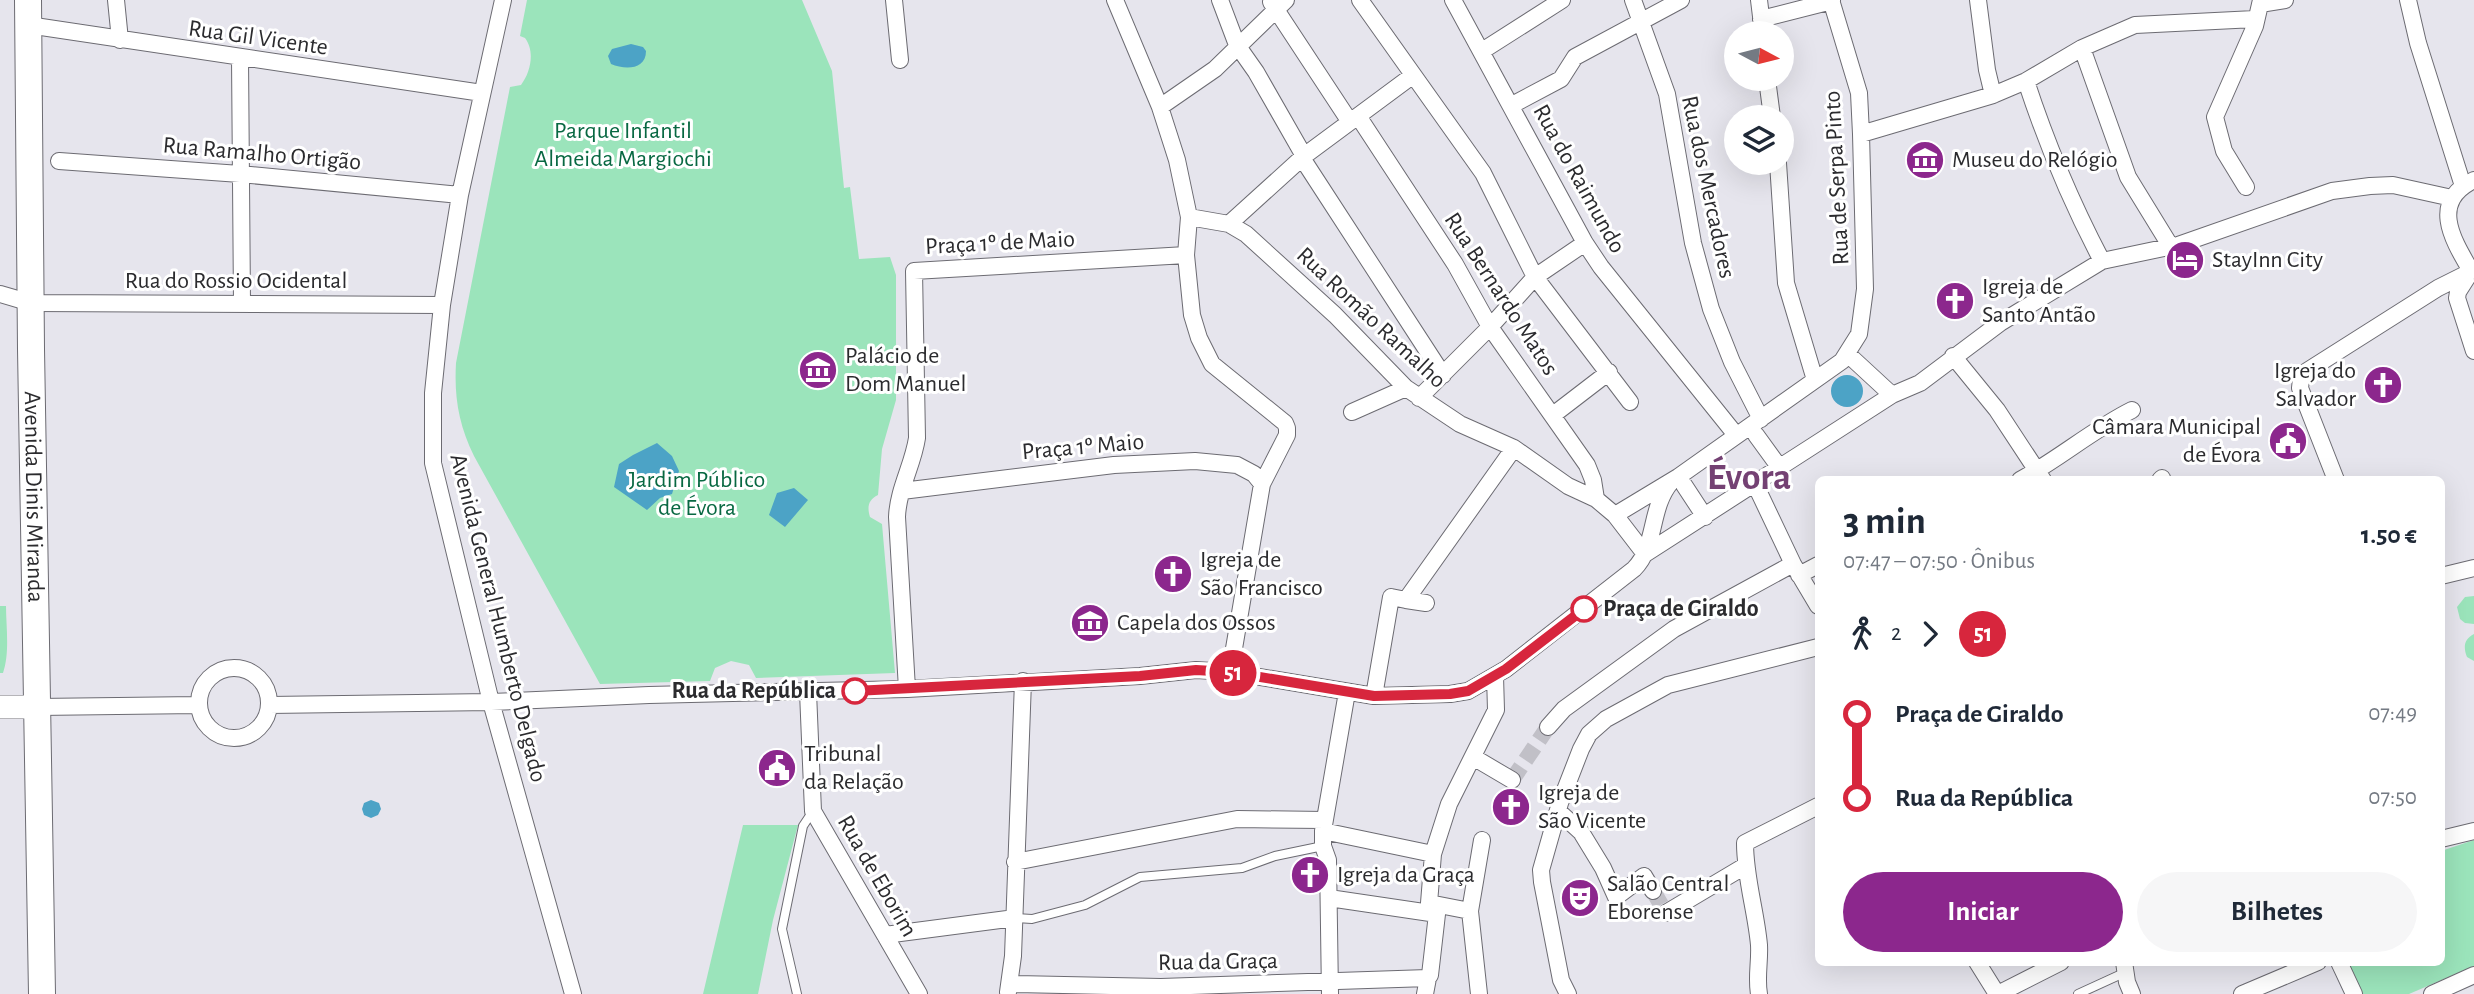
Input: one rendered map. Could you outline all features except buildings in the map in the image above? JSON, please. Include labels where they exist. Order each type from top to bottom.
[{"type":"main road","name":"Avenida Dinis Miranda","points":[[28,13],[42,994]]},
{"type":"street","points":[[116,0],[120,40]]},
{"type":"street","name":"Avenida General Humberto Delgado","points":[[503,0],[460,195],[442,305],[433,393],[433,463],[491,702],[573,994]]},
{"type":"street","points":[[894,0],[900,60]]},
{"type":"street","points":[[1115,0],[1160,107],[1177,160],[1189,217],[1186,255],[1192,315],[1203,346],[1212,364],[1285,423],[1287,435],[1262,484],[1230,672]]},
{"type":"street","points":[[1220,0],[1237,46],[1256,72],[1303,157],[1443,374]]},
{"type":"street","points":[[1360,0],[1483,173],[1535,277],[1630,402]]},
{"type":"street","name":"Rua do Raimundo","points":[[1453,0],[1585,243],[1601,267],[1736,435]]},
{"type":"street","points":[[1482,51],[1562,0]]},
{"type":"street","name":"Rua dos Mercadores","points":[[1633,0],[1667,94],[1693,243],[1711,309],[1732,362],[1761,419]]},
{"type":"street","points":[[1512,105],[1561,79],[1575,57],[1681,0]]},
{"type":"street","points":[[1759,0],[1761,21]]},
{"type":"street","points":[[1978,0],[1993,95]]},
{"type":"street","points":[[1861,134],[1993,95],[2026,80],[2082,48],[2135,25],[2259,8],[2285,0]]},
{"type":"street","points":[[2409,0],[2418,43],[2463,188],[2449,219],[2452,238],[2473,271]]},
{"type":"street","points":[[1776,21],[1831,1]]},
{"type":"street","name":"Rua de Serpa Pinto","points":[[1831,1],[1860,93],[1865,289],[1859,334],[1851,357]]},
{"type":"street","points":[[1160,107],[1215,69],[1277,3]]},
{"type":"street","name":"Rua Bernardo Matos","points":[[1277,3],[1455,264],[1490,327],[1587,465],[1597,499]]},
{"type":"street","points":[[2246,187],[2224,151],[2215,117],[2255,26],[2259,8]]},
{"type":"street","name":"Rua Gil Vicente","points":[[28,13],[120,40],[482,93]]},
{"type":"street","points":[[2082,48],[2128,177],[2171,247]]},
{"type":"street","points":[[240,58],[242,304]]},
{"type":"street","points":[[1229,223],[1303,157],[1412,76]]},
{"type":"street","points":[[2026,80],[2035,109],[2070,193],[2102,261]]},
{"type":"street","name":"Rua Ramalho Ortigão","points":[[59,161],[240,174],[460,195]]},
{"type":"street","points":[[1778,175],[1786,283],[1815,380]]},
{"type":"street","points":[[269,705],[491,702],[907,689],[1140,676],[1196,670],[1230,672],[1374,696],[1468,691],[1495,676],[1642,559],[1892,395],[1920,383],[2000,323],[2102,261],[2171,247],[2332,191],[2370,186],[2463,188]]},
{"type":"street","name":"Rua Romão Ramalho","points":[[1189,217],[1229,223],[1245,234],[1335,315],[1413,393],[1460,424],[1514,448],[1568,486],[1597,499],[1615,515]]},
{"type":"street","points":[[1352,412],[1413,393],[1443,374],[1535,277],[1585,243]]},
{"type":"street","name":"Praça 1º de Maio","points":[[902,491],[912,464],[917,438],[914,271],[1186,255]]},
{"type":"street","points":[[2473,271],[2458,292],[2457,298],[2474,351]]},
{"type":"street","points":[[2334,476],[2300,388],[2301,379],[2307,371],[2438,288],[2473,271]]},
{"type":"street","name":"Rua do Rossio Ocidental","points":[[0,294],[31,303],[442,305]]},
{"type":"street","points":[[1953,356],[1997,410],[2040,475],[2107,423],[2132,410]]},
{"type":"street","points":[[1642,559],[1659,499],[1736,435],[1815,380],[1851,357],[1892,395]]},
{"type":"street","points":[[1553,415],[1609,373]]},
{"type":"street","points":[[1756,435],[1780,468]]},
{"type":"street","points":[[1406,600],[1514,448]]},
{"type":"street","name":"Praça 1º Maio","points":[[902,491],[1114,465],[1195,461],[1237,465],[1254,474],[1262,484]]},
{"type":"street","points":[[1642,559],[1615,515],[1677,484]]},
{"type":"street","points":[[1677,484],[1705,517]]},
{"type":"street","points":[[1755,484],[1776,522],[1796,569],[1815,601]]},
{"type":"street","points":[[902,491],[897,504],[897,517],[907,689]]},
{"type":"street","points":[[1548,727],[1564,709],[1674,629],[1796,569],[1815,566]]},
{"type":"street","points":[[2445,575],[2474,568]]},
{"type":"street","points":[[1374,696],[1391,597],[1426,603]]},
{"type":"street","points":[[1564,987],[1541,870],[1558,811],[1589,734],[1606,719],[1668,685],[1815,648]]},
{"type":"street","points":[[235,668],[255,675],[267,693],[269,705],[261,726],[244,737],[233,739],[213,732],[205,724],[198,705],[206,681],[214,674],[235,668]]},
{"type":"street","points":[[1426,986],[1430,975],[1433,853],[1449,804],[1496,710],[1495,676]]},
{"type":"street","points":[[1009,989],[1015,918],[1023,681]]},
{"type":"street","name":"Rua de Eborim","points":[[808,692],[813,811],[919,994]]},
{"type":"street","points":[[1331,988],[1325,839],[1334,764],[1347,692]]},
{"type":"street","points":[[0,707],[198,705]]},
{"type":"street","points":[[1474,757],[1512,780]]},
{"type":"street","points":[[1759,994],[1759,947],[1745,866],[1745,843],[1815,808]]},
{"type":"street","points":[[1558,811],[1581,832],[1603,868],[1616,897],[1644,876],[1653,891]]},
{"type":"street","points":[[1015,862],[1237,819],[1325,839],[1433,853]]},
{"type":"street","points":[[2445,838],[2474,831]]},
{"type":"street","points":[[1479,994],[1470,911],[1482,840]]},
{"type":"street","points":[[1667,913],[1745,866]]},
{"type":"street","points":[[1329,898],[1470,911]]},
{"type":"street","points":[[885,935],[1015,918]]},
{"type":"street","points":[[1980,966],[1998,994],[2053,966]]},
{"type":"street","points":[[2242,994],[2308,966]]},
{"type":"street","points":[[2341,966],[2354,994]]},
{"type":"street","points":[[2432,994],[2474,975]]},
{"type":"street","name":"Rua da Graça","points":[[1009,989],[1426,986]]},
{"type":"lane","points":[[797,994],[782,929],[803,826],[813,811]]},
{"type":"lane","points":[[1015,918],[1032,919],[1085,905],[1140,877],[1242,868],[1325,839]]},
{"type":"lane","points":[[2078,994],[2128,979]]},
{"type":"green space","name":"Jardim Público de Évora","points":[[527,0],[802,0],[832,71],[844,188],[850,187],[859,259],[890,257],[896,275],[896,400],[882,449],[878,495],[872,499],[869,507],[870,517],[882,524],[895,673],[756,678],[749,665],[731,661],[715,668],[710,681],[600,684],[474,456],[459,411],[456,363],[510,87],[521,85],[529,68],[530,49],[525,38],[520,36]]},
{"type":"green space","points":[[2474,596],[2474,624],[2465,623],[2460,619],[2457,607],[2465,597]]},
{"type":"green space","points":[[0,606],[6,606],[7,648],[3,673],[0,673]]},
{"type":"green space","points":[[2474,634],[2474,661],[2467,657],[2465,647],[2468,638]]},
{"type":"green space","points":[[743,825],[798,825],[773,920],[758,994],[703,994]]},
{"type":"green space","points":[[2474,840],[2474,966],[2409,994],[2360,994],[2346,966],[2445,966],[2445,850]]},
{"type":"water","points":[[631,44],[643,47],[646,51],[639,65],[628,68],[611,64],[608,56],[612,49]]},
{"type":"water","points":[[1847,375],[1858,380],[1863,391],[1858,402],[1847,407],[1836,402],[1831,391],[1836,380]]},
{"type":"water","points":[[657,443],[672,456],[679,471],[672,494],[660,498],[647,510],[614,487],[619,464]]},
{"type":"water","points":[[794,488],[808,500],[785,527],[769,515],[777,493]]},
{"type":"water","points":[[371,800],[379,803],[381,809],[378,815],[371,818],[364,815],[362,809],[364,803]]},
{"type":"tunnel","points":[[1512,780],[1548,727]]},
{"type":"tunnel","points":[[1653,891],[1666,913]]},
{"type":"bus line","name":"51","points":[[855,691],[1140,676],[1196,670],[1230,672],[1374,696],[1450,694],[1468,691],[1484,683],[1584,609]]},
{"type":"place","name":"Museu do Relógio","points":[[1925,160]]},
{"type":"place","name":"StayInn City","points":[[2185,260]]},
{"type":"place","name":"Igreja de Santo Antão","points":[[1955,301]]},
{"type":"place","name":"Palácio de Dom Manuel","points":[[818,370]]},
{"type":"place","name":"Igreja do Salvador","points":[[2383,385]]},
{"type":"place","name":"Câmara Municipal de Évora","points":[[2288,441]]},
{"type":"place","name":"Igreja de São Francisco","points":[[1173,574]]},
{"type":"place","name":"Praça de Giraldo","points":[[1584,609]]},
{"type":"place","name":"Capela dos Ossos","points":[[1090,623]]},
{"type":"place","name":"Rua da República","points":[[855,691]]},
{"type":"place","name":"Tribunal da Relação","points":[[777,768]]},
{"type":"place","name":"Igreja de São Vicente","points":[[1511,807]]},
{"type":"place","name":"Igreja da Graça","points":[[1310,875]]},
{"type":"place","name":"Salão Central Eborense","points":[[1580,898]]},
{"type":"district","name":"Évora","points":[[1749,478]]},
{"type":"park label","name":"Parque Infantil Almeida Margiochi","points":[[623,145]]}]
